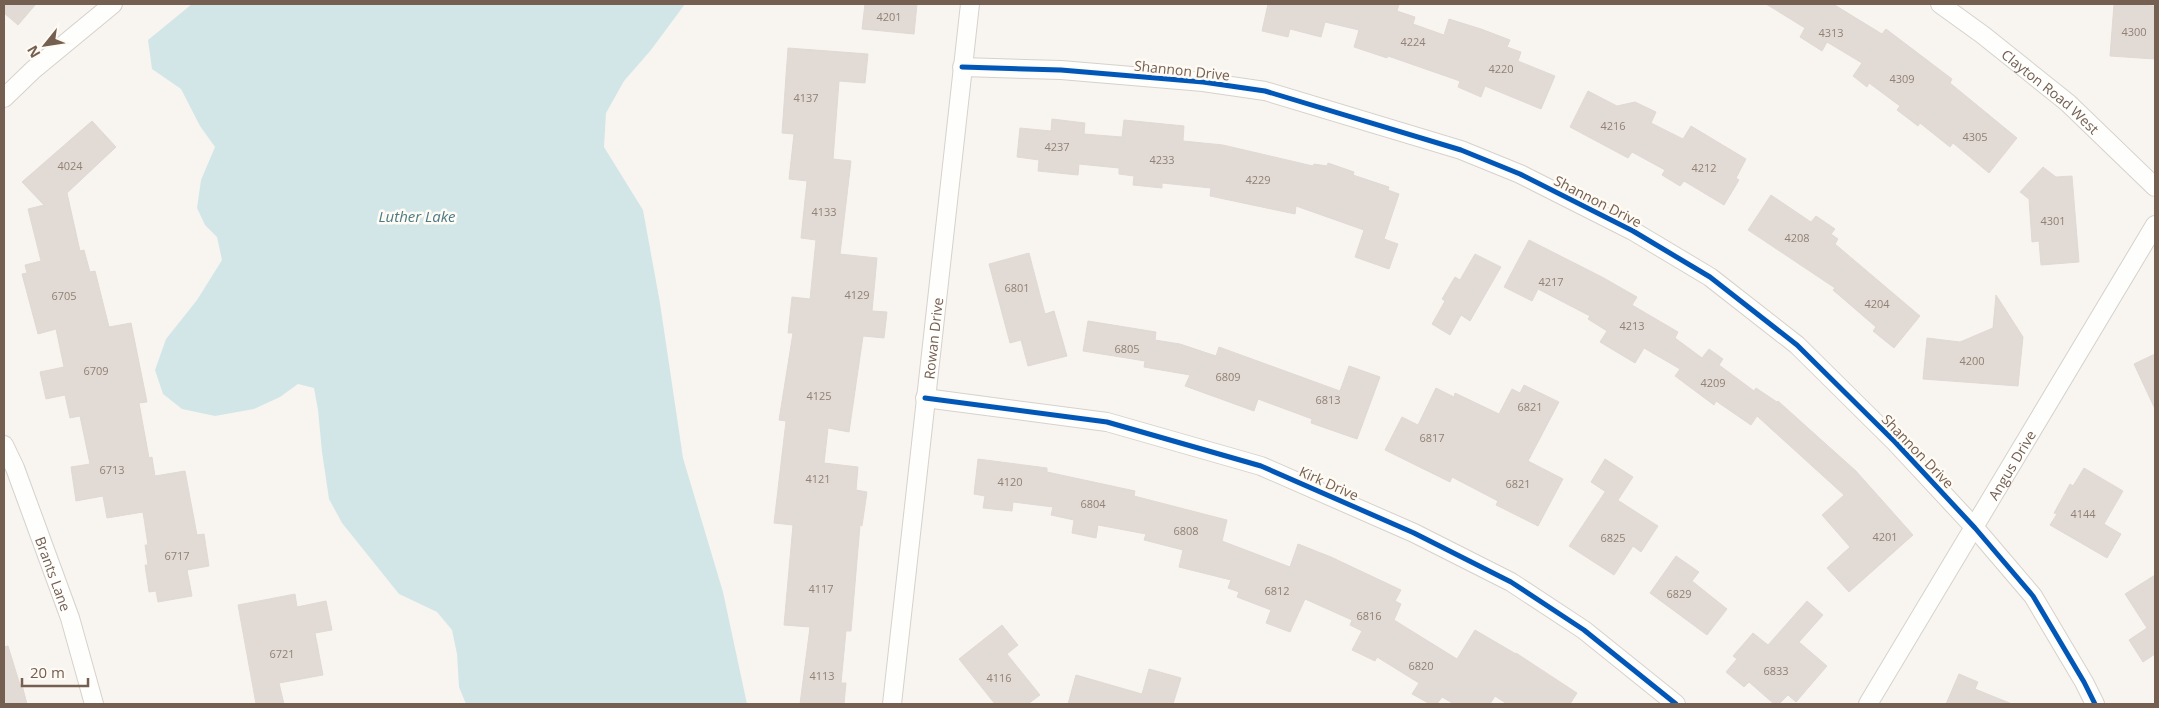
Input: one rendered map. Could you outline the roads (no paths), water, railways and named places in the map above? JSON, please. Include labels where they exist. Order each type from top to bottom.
[{"type":"street","points":[[4,98],[33,70],[113,4]]},
{"type":"street","name":"Rowan Drive","points":[[892,704],[970,4]]},
{"type":"street","name":"Clayton Road West","points":[[1940,4],[1983,35],[2068,103],[2155,187]]},
{"type":"street","name":"Shannon Drive","points":[[962,67],[1062,70],[1203,82],[1265,91],[1460,150],[1520,174],[1633,231],[1710,277],[1797,344],[1895,442],[1975,528],[2033,596],[2095,704]]},
{"type":"street","name":"Angus Drive","points":[[1868,704],[2155,225]]},
{"type":"street","name":"Kirk Drive","points":[[925,398],[1107,422],[1261,466],[1414,533],[1511,582],[1584,630],[1676,704]]},
{"type":"street","name":"Brants Lane","points":[[4,445],[15,468],[70,618],[94,704]]},
{"type":"water","name":"Luther Lake","points":[[192,4],[685,4],[651,50],[624,81],[606,113],[604,147],[643,210],[660,303],[683,458],[723,592],[747,704],[466,704],[459,687],[457,654],[452,630],[437,612],[399,594],[342,523],[329,499],[314,388],[298,384],[280,397],[254,409],[215,416],[182,409],[163,394],[155,370],[166,339],[197,300],[222,260],[217,237],[205,225],[197,208],[201,180],[215,147],[200,126],[181,89],[152,69],[148,40]]}]
